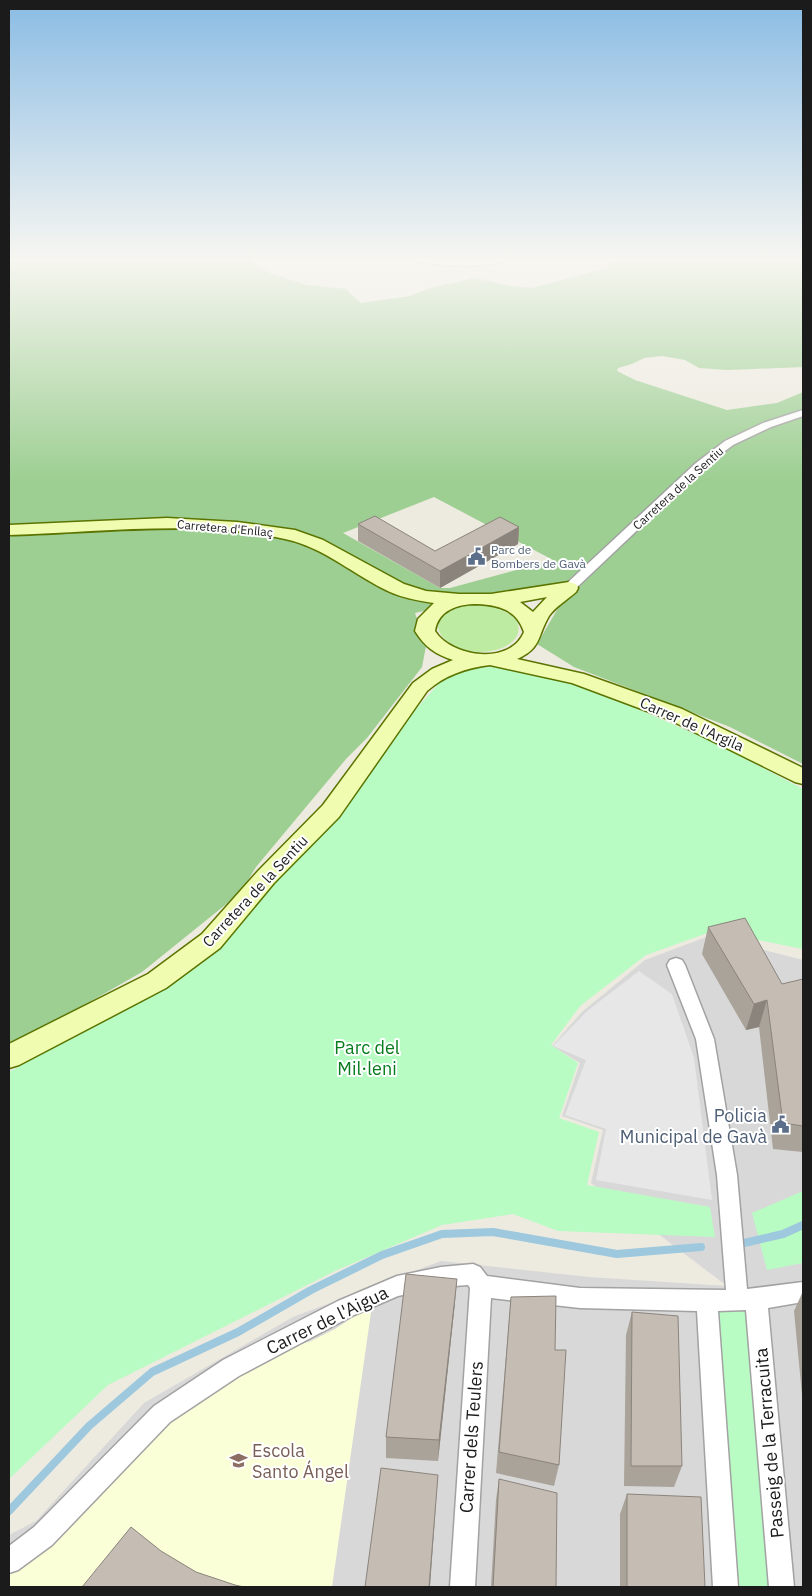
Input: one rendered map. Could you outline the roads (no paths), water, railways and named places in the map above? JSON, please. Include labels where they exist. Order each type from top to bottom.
[{"type":"street","name":"Carretera de la Sentiu","points":[[531,637],[541,614],[700,465],[729,443],[767,425],[803,412]]},
{"type":"street","name":"Carretera d'Enllaç","points":[[9,530],[167,523],[237,526],[289,534],[315,543],[397,588],[425,596],[460,600]]},
{"type":"street","name":"Carretera d'Enllaç","points":[[397,588],[416,608],[426,627]]},
{"type":"street","points":[[486,598],[514,606],[525,614],[531,622],[531,637],[520,650],[508,656],[484,660],[461,658],[447,653],[436,646],[428,637],[426,627],[428,618],[435,610],[446,604],[460,600],[486,598],[516,597],[569,588]]},
{"type":"street","name":"Carrer de l'Argila","points":[[531,637],[532,648],[578,678]]},
{"type":"street","name":"Carretera de la Sentiu","points":[[9,1057],[157,981],[211,941],[266,877],[331,811],[386,735],[405,704],[425,682],[431,669],[436,646]]},
{"type":"street","name":"Carretera de la Sentiu","points":[[425,682],[456,665],[484,660]]},
{"type":"street","name":"Carrer de l'Argila","points":[[484,660],[578,678],[676,714],[803,777]]},
{"type":"street","name":"Passeig de la Terracuita","points":[[676,966],[705,1039],[746,1299],[782,1587]]},
{"type":"street","name":"Carrer de l'Aigua","points":[[9,1561],[43,1536],[162,1414],[231,1368],[346,1308],[397,1286],[441,1277],[473,1274],[481,1286],[580,1298],[707,1301],[746,1299],[803,1292]]},
{"type":"street","name":"Carrer dels Teulers","points":[[462,1587],[481,1286]]},
{"type":"street","points":[[707,1301],[725,1587]]},
{"type":"waterway","points":[[744,1243],[783,1234],[803,1225]]},
{"type":"waterway","points":[[9,1511],[89,1426],[152,1372],[238,1332],[311,1290],[382,1255],[442,1234],[493,1232],[617,1254],[701,1247]]},
{"type":"place","name":"Parc de Bombers de Gavà","points":[[477,556]]},
{"type":"place","name":"Policia Municipal de Gavà","points":[[781,1125]]},
{"type":"place","name":"Escola Santo Ángel","points":[[238,1460]]},
{"type":"park label","name":"Parc del Mil·leni","points":[[367,1057]]}]
